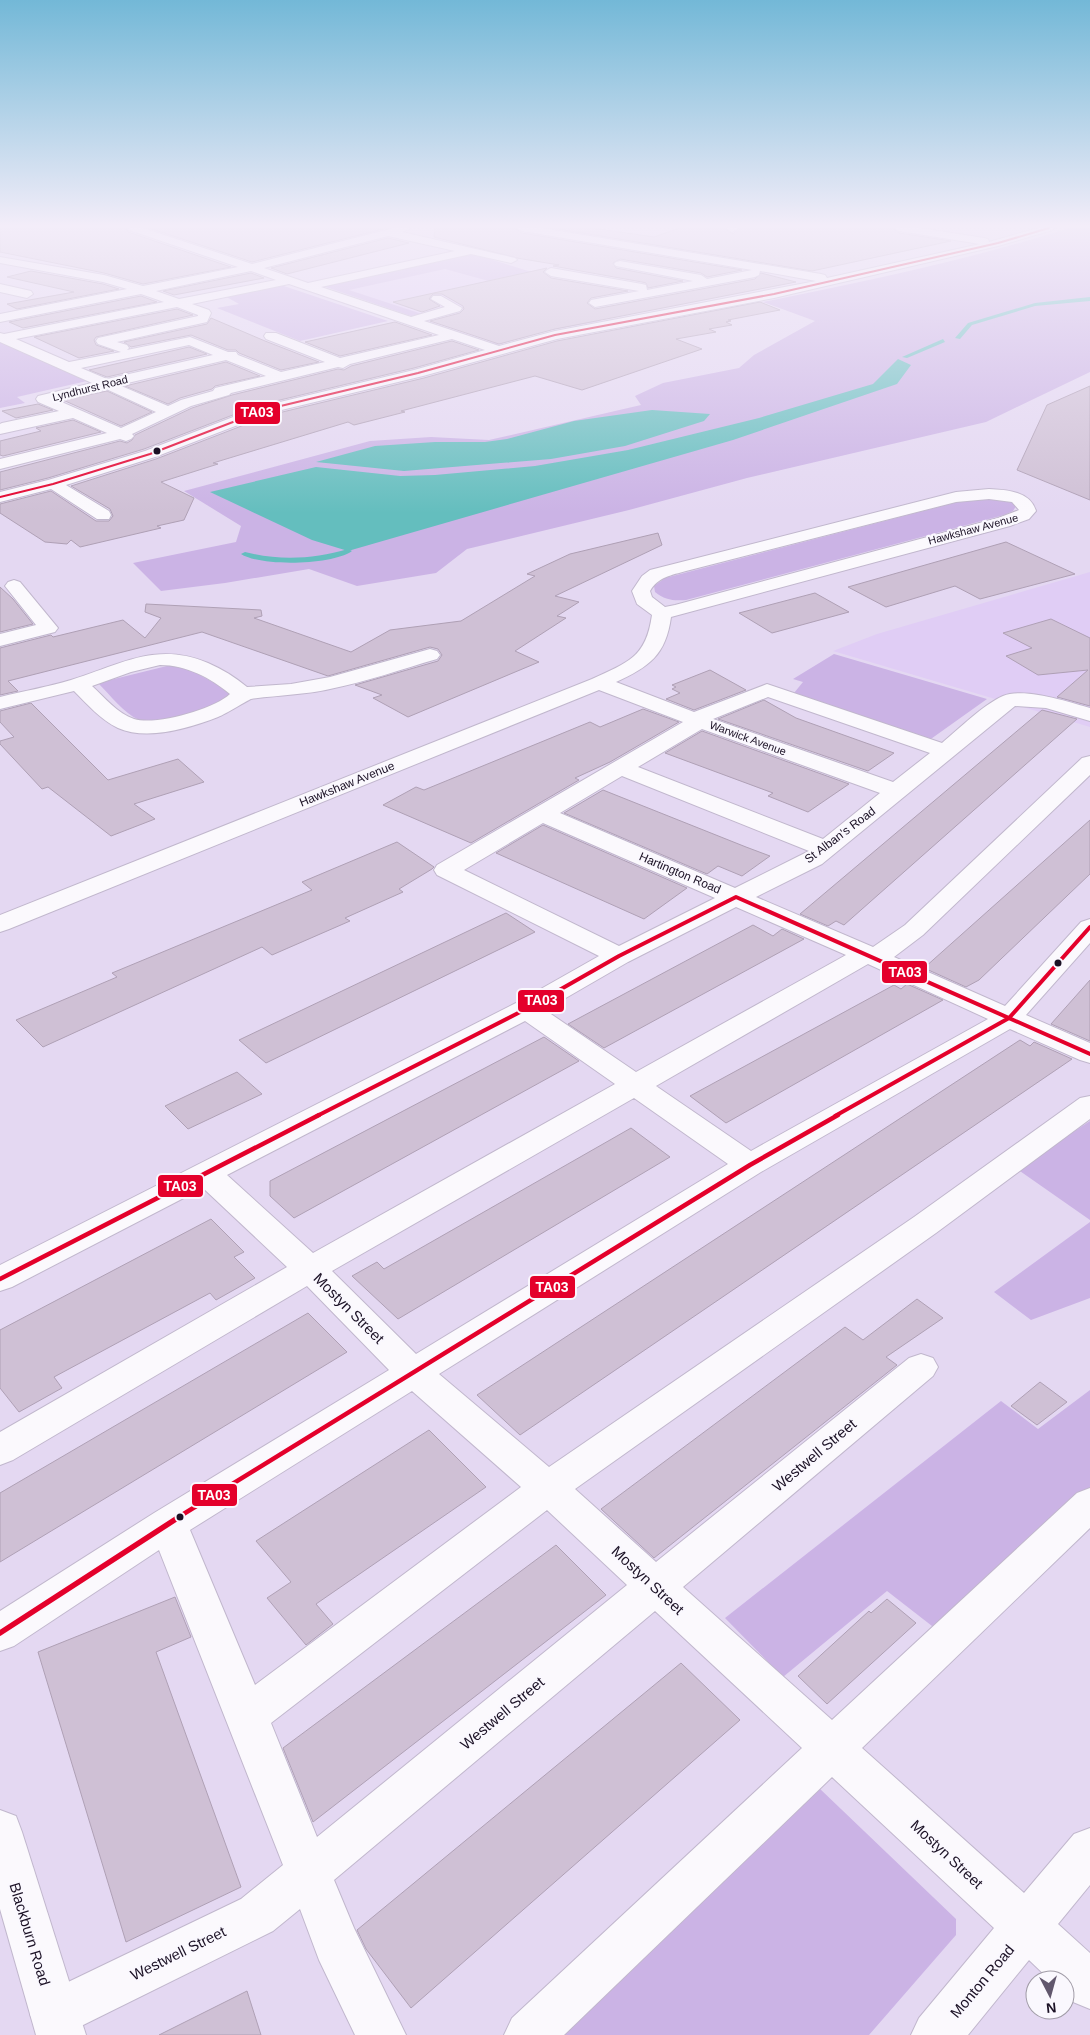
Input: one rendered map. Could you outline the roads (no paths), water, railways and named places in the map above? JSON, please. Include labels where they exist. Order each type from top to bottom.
[{"type":"main road","points":[[1,337],[72,323]]},
{"type":"main road","points":[[122,348],[91,336],[184,323]]},
{"type":"main road","points":[[418,323],[500,351]]},
{"type":"main road","points":[[0,497],[52,484],[160,450],[264,410],[389,380],[555,335],[619,323]]},
{"type":"main road","points":[[169,326],[188,334]]},
{"type":"main road","points":[[0,464],[121,434],[186,403],[222,392],[454,335]]},
{"type":"main road","points":[[271,336],[389,380]]},
{"type":"main road","points":[[1,337],[167,411]]},
{"type":"main road","points":[[67,367],[190,341],[281,377]]},
{"type":"main road","name":"Lyndhurst Road","points":[[74,413],[43,399],[254,350]]},
{"type":"main road","points":[[166,369],[264,410]]},
{"type":"main road","points":[[0,429],[74,413],[160,450]]},
{"type":"main road","points":[[52,484],[103,515]]},
{"type":"main road","name":"Hawkshaw Avenue","points":[[989,494],[1001,495],[1022,501],[1027,506],[1028,512],[1004,522],[662,613],[644,600],[641,591],[648,580],[680,566],[956,497],[989,494]]},
{"type":"main road","points":[[0,640],[48,628],[11,587]]},
{"type":"main road","name":"Hawkshaw Avenue","points":[[0,924],[599,683],[643,659],[651,651],[659,638],[662,613]]},
{"type":"main road","points":[[78,684],[111,714],[132,726],[164,726],[208,713],[234,702],[242,694],[291,690],[332,683],[430,656]]},
{"type":"main road","points":[[0,703],[78,684],[124,668],[171,659],[204,669],[234,685],[242,694]]},
{"type":"main road","name":"Warwick Avenue","points":[[599,683],[897,791]]},
{"type":"main road","points":[[619,956],[446,870],[621,768],[697,720],[767,690],[945,751]]},
{"type":"main road","name":"St Alban's Road","points":[[0,1279],[526,1009],[619,956],[813,859],[1010,700],[1048,702],[1090,715]]},
{"type":"main road","points":[[0,1450],[310,1269],[634,1085],[871,956],[914,930],[1090,763]]},
{"type":"main road","points":[[621,768],[826,849]]},
{"type":"main road","name":"Hartington Road","points":[[542,814],[871,956],[1090,1054]]},
{"type":"main road","points":[[0,1633],[168,1524],[750,1165],[1009,1018],[1090,927]]},
{"type":"main road","points":[[526,1009],[750,1165]]},
{"type":"main road","points":[[247,1716],[548,1488],[917,1230],[1090,1105]]},
{"type":"main road","name":"Mostyn Street","points":[[207,1174],[310,1269],[413,1372],[548,1488],[1090,1985]]},
{"type":"main road","name":"Westwell Street","points":[[58,2024],[257,1915],[921,1367]]},
{"type":"main road","points":[[529,2035],[1090,1504]]},
{"type":"main road","points":[[168,1524],[247,1716],[336,1943],[381,2035]]},
{"type":"main road","name":"Blackburn Road","points":[[0,1832],[58,2024]]},
{"type":"main road","name":"Monton Road","points":[[936,2035],[1090,1850]]},
{"type":"waterway","points":[[958,338],[970,324],[974,323]]},
{"type":"waterway","points":[[905,357],[943,341]]},
{"type":"waterway","points":[[245,554],[268,559],[297,560],[327,558],[348,551]]}]
